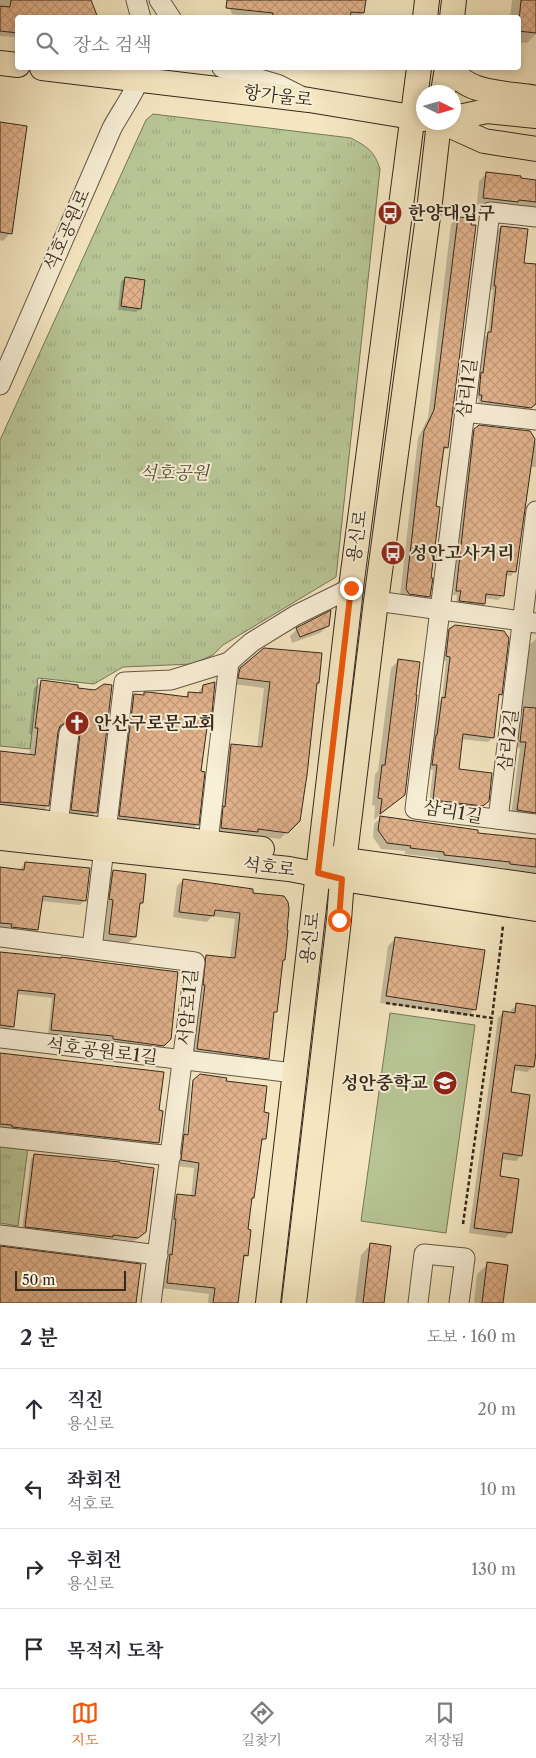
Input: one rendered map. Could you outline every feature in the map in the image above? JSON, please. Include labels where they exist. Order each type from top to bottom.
[{"type":"main road","points":[[425,15],[427,0]]},
{"type":"main road","points":[[452,15],[454,0]]},
{"type":"main road","points":[[0,63],[15,65]]},
{"type":"main road","name":"항가울로","points":[[82,70],[141,73],[416,118]]},
{"type":"main road","name":"용신로","points":[[419,70],[419,85]]},
{"type":"main road","points":[[444,85],[447,70]]},
{"type":"main road","points":[[453,70],[460,80],[468,85],[496,92],[536,98]]},
{"type":"main road","points":[[461,117],[488,111],[536,116]]},
{"type":"main road","name":"용신로","points":[[268,1303],[351,588],[416,130]]},
{"type":"main road","name":"용신로","points":[[294,1303],[376,601],[439,130]]},
{"type":"main road","points":[[460,130],[484,140],[536,149]]},
{"type":"main road","name":"석호로","points":[[0,817],[58,825],[105,839],[237,863],[319,865]]},
{"type":"main road","name":"석호로","points":[[0,838],[208,842],[536,909]]},
{"type":"main road","name":"석호로","points":[[344,869],[536,886]]},
{"type":"street","points":[[136,0],[140,15]]},
{"type":"street","points":[[159,0],[169,15]]},
{"type":"street","points":[[229,70],[277,84],[309,100]]},
{"type":"street","name":"석호공원로","points":[[0,384],[112,128],[133,94],[141,73]]},
{"type":"street","name":"삼리1길","points":[[536,217],[490,212],[415,809],[536,824]]},
{"type":"street","points":[[464,412],[536,420]]},
{"type":"street","name":"삼리2길","points":[[498,819],[530,622],[536,511]]},
{"type":"street","points":[[92,948],[124,682],[171,680],[229,662],[252,642],[296,615],[351,588]]},
{"type":"street","points":[[376,601],[530,622]]},
{"type":"street","points":[[208,842],[229,662]]},
{"type":"street","points":[[58,825],[70,733]]},
{"type":"street","name":"서암로1길","points":[[0,937],[195,962],[151,1303]]},
{"type":"street","name":"석호공원로1길","points":[[0,1038],[294,1073]]},
{"type":"street","points":[[0,1138],[170,1156]]},
{"type":"street","points":[[0,1235],[158,1255]]},
{"type":"street","points":[[418,1303],[424,1254],[464,1258],[459,1303]]},
{"type":"path","points":[[463,1224],[503,926]]},
{"type":"path","points":[[386,1003],[492,1018]]},
{"type":"green space","name":"석호공원","points":[[153,114],[351,138],[369,150],[378,163],[380,169],[336,577],[223,645],[213,655],[192,664],[123,667],[94,684],[38,678],[30,749],[0,746],[0,440],[146,120]]},
{"type":"green space","points":[[390,1013],[475,1025],[446,1233],[361,1221]]},
{"type":"green space","points":[[0,1144],[28,1147],[18,1226],[0,1223]]},
{"type":"building","points":[[11,0],[91,0],[97,15],[15,15],[15,33],[0,31],[0,6],[10,7]]},
{"type":"building","points":[[227,0],[366,0],[364,13],[351,12],[350,15],[273,15],[273,13],[226,8]]},
{"type":"building","points":[[521,0],[536,0],[536,33],[521,31]]},
{"type":"building","points":[[0,122],[27,126],[12,234],[0,232]]},
{"type":"building","points":[[486,172],[521,176],[521,178],[536,180],[536,202],[483,198]]},
{"type":"building","points":[[458,217],[472,218],[471,225],[476,225],[448,448],[444,447],[436,506],[440,507],[430,597],[409,594],[406,589],[424,431],[434,410]]},
{"type":"building","points":[[501,226],[528,229],[524,263],[536,264],[536,404],[531,408],[481,401],[482,395],[479,395],[488,332],[491,332]]},
{"type":"building","points":[[125,277],[145,280],[141,309],[121,306]]},
{"type":"building","points":[[479,425],[530,431],[535,439],[516,572],[507,571],[504,596],[486,594],[485,604],[459,601],[461,591],[456,591],[474,429]]},
{"type":"building","points":[[331,610],[329,626],[300,637],[296,628]]},
{"type":"building","points":[[455,625],[504,631],[509,638],[502,695],[499,694],[494,738],[463,734],[459,769],[492,773],[489,801],[483,806],[433,800],[437,765],[432,765],[442,697],[445,698],[450,657],[446,656],[449,629]]},
{"type":"building","points":[[264,648],[322,653],[300,821],[288,833],[258,829],[258,832],[221,828],[231,744],[262,747],[270,682],[238,678],[240,668]]},
{"type":"building","points":[[398,659],[420,662],[417,695],[405,795],[380,814],[382,799],[378,798],[382,765],[385,765]]},
{"type":"building","points":[[41,680],[78,685],[78,688],[95,690],[104,684],[112,685],[97,813],[71,810],[80,734],[76,724],[70,722],[60,726],[58,732],[49,806],[0,802],[0,751],[35,755],[38,728],[35,728]]},
{"type":"building","points":[[215,682],[212,713],[209,713],[201,771],[205,772],[199,825],[119,816],[134,694],[144,695],[144,692],[148,692],[188,697],[188,692],[202,693],[203,685]]},
{"type":"building","points":[[524,707],[536,708],[536,813],[517,810],[526,742],[520,742]]},
{"type":"building","points":[[380,816],[478,830],[478,833],[536,839],[536,867],[510,864],[510,862],[444,855],[444,852],[387,843],[378,830]]},
{"type":"building","points":[[25,862],[90,868],[86,901],[43,896],[38,930],[11,927],[12,924],[0,923],[0,867],[24,870]]},
{"type":"building","points":[[113,870],[146,874],[143,903],[140,903],[136,937],[109,934],[113,900],[109,899]]},
{"type":"building","points":[[183,879],[253,889],[253,893],[284,896],[288,902],[285,960],[283,960],[277,1012],[274,1012],[269,1059],[197,1049],[205,985],[203,985],[206,955],[235,958],[240,913],[215,910],[214,916],[179,912]]},
{"type":"building","points":[[395,937],[485,950],[476,1010],[386,996]]},
{"type":"building","points":[[0,952],[61,957],[178,972],[171,1039],[164,1046],[113,1039],[113,1036],[51,1030],[55,994],[18,990],[14,1027],[0,1025]]},
{"type":"building","points":[[516,1003],[536,1006],[536,1052],[534,1067],[515,1065],[511,1092],[530,1095],[522,1156],[503,1153],[500,1176],[519,1179],[512,1233],[474,1228],[503,1011],[515,1013]]},
{"type":"building","points":[[0,1053],[164,1072],[159,1110],[163,1111],[159,1143],[12,1127],[12,1125],[0,1124]]},
{"type":"building","points":[[200,1074],[227,1078],[226,1081],[267,1086],[264,1112],[269,1113],[266,1139],[262,1139],[248,1229],[251,1230],[248,1256],[244,1255],[238,1303],[213,1303],[215,1288],[167,1283],[170,1254],[172,1255],[177,1194],[195,1196],[199,1163],[181,1160],[184,1134],[188,1135],[193,1080]]},
{"type":"building","points":[[34,1154],[120,1162],[154,1168],[146,1232],[138,1238],[113,1235],[113,1237],[25,1227]]},
{"type":"building","points":[[370,1243],[391,1246],[384,1303],[363,1303]]},
{"type":"building","points":[[0,1246],[141,1264],[136,1303],[0,1303]]},
{"type":"building","points":[[487,1262],[508,1265],[503,1303],[482,1303]]},
{"type":"place","name":"한양대입구","points":[[390,213]]},
{"type":"place","name":"성안고사거리","points":[[393,553]]},
{"type":"place","name":"안산구로문교회","points":[[77,723]]},
{"type":"place","name":"성안중학교","points":[[445,1083]]},
{"type":"route","points":[[339,920],[342,879],[318,873],[351,588]]}]
